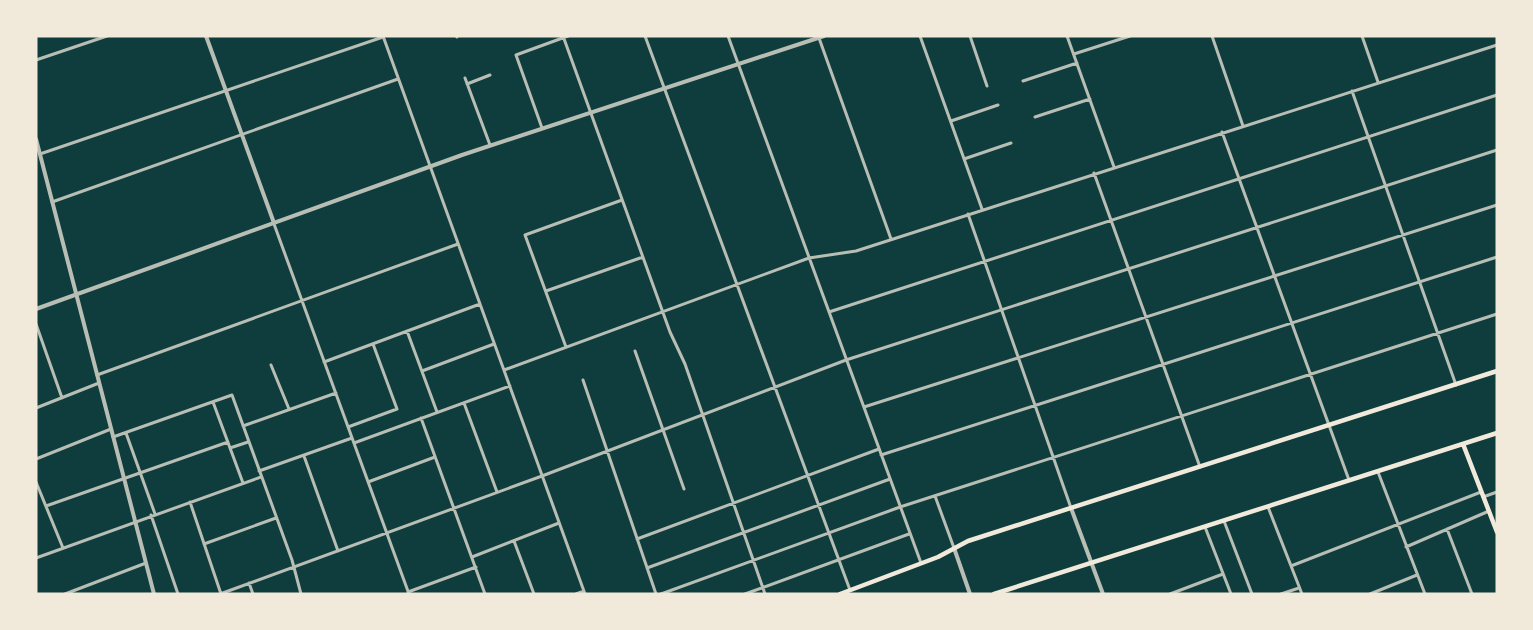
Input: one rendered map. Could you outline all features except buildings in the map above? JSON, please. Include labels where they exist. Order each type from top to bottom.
[{"type":"main road","points":[[840,594],[921,563],[968,541],[1497,371]]},
{"type":"main road","points":[[994,594],[1497,433]]},
{"type":"main road","points":[[1463,444],[1497,532]]},
{"type":"street","points":[[36,60],[107,36]]},
{"type":"street","points":[[206,36],[408,593],[476,567]]},
{"type":"street","points":[[645,36],[850,591]]},
{"type":"street","points":[[728,36],[921,563]]},
{"type":"street","points":[[920,36],[982,209]]},
{"type":"street","points":[[970,36],[987,86]]},
{"type":"street","points":[[1067,36],[1114,167]]},
{"type":"street","points":[[1074,54],[1130,36]]},
{"type":"street","points":[[1212,36],[1243,126]]},
{"type":"street","points":[[1362,36],[1379,83]]},
{"type":"street","points":[[40,154],[383,37],[584,593],[576,594]]},
{"type":"street","points":[[542,128],[516,55],[565,37],[622,200],[703,415],[765,594]]},
{"type":"street","points":[[36,309],[490,145],[820,37],[891,239]]},
{"type":"street","points":[[504,370],[809,258],[848,253],[1497,45]]},
{"type":"street","points":[[1023,81],[1077,63]]},
{"type":"street","points":[[467,84],[490,75]]},
{"type":"street","points":[[465,78],[490,145]]},
{"type":"street","points":[[52,202],[398,79]]},
{"type":"street","points":[[1352,91],[1456,385]]},
{"type":"street","points":[[829,312],[1497,95]]},
{"type":"street","points":[[1035,117],[1090,99]]},
{"type":"street","points":[[951,121],[998,105]]},
{"type":"street","points":[[1222,132],[1349,481]]},
{"type":"street","points":[[36,139],[154,594]]},
{"type":"street","points":[[964,159],[1011,143]]},
{"type":"street","points":[[190,502],[220,594],[542,476],[846,360],[1497,150]]},
{"type":"street","points":[[1094,173],[1200,467]]},
{"type":"street","points":[[566,347],[525,235],[622,200]]},
{"type":"street","points":[[864,407],[1497,205]]},
{"type":"street","points":[[968,214],[1102,594]]},
{"type":"street","points":[[97,375],[458,244]]},
{"type":"street","points":[[546,291],[643,257]]},
{"type":"street","points":[[881,455],[1497,257]]},
{"type":"street","points":[[324,362],[480,304]]},
{"type":"street","points":[[661,594],[900,507],[1497,314]]},
{"type":"street","points":[[36,324],[62,398]]},
{"type":"street","points":[[407,331],[437,412]]},
{"type":"street","points":[[348,427],[397,409],[373,343]]},
{"type":"street","points":[[422,371],[495,344]]},
{"type":"street","points":[[635,351],[684,489]]},
{"type":"street","points":[[271,365],[289,409]]},
{"type":"street","points":[[583,380],[656,594]]},
{"type":"street","points":[[36,408],[99,383]]},
{"type":"street","points":[[259,471],[510,386]]},
{"type":"street","points":[[243,426],[336,393]]},
{"type":"street","points":[[113,437],[231,395],[301,594]]},
{"type":"street","points":[[213,402],[243,483]]},
{"type":"street","points":[[464,403],[497,492]]},
{"type":"street","points":[[421,418],[485,594]]},
{"type":"street","points":[[36,459],[111,429]]},
{"type":"street","points":[[126,433],[178,594]]},
{"type":"street","points":[[230,448],[249,441]]},
{"type":"street","points":[[46,506],[140,471],[228,442]]},
{"type":"street","points":[[637,539],[879,449]]},
{"type":"street","points":[[304,456],[338,551]]},
{"type":"street","points":[[368,482],[435,457]]},
{"type":"street","points":[[1378,472],[1425,594]]},
{"type":"street","points":[[36,558],[261,477]]},
{"type":"street","points":[[647,568],[890,479]]},
{"type":"street","points":[[36,482],[63,548]]},
{"type":"street","points":[[1291,566],[1398,524],[1497,492]]},
{"type":"street","points":[[935,496],[970,594]]},
{"type":"street","points":[[1268,507],[1302,594]]},
{"type":"street","points":[[1406,547],[1489,511]]},
{"type":"street","points":[[204,544],[276,518]]},
{"type":"street","points":[[1224,521],[1252,594]]},
{"type":"street","points":[[472,556],[559,523]]},
{"type":"street","points":[[1205,527],[1231,594]]},
{"type":"street","points":[[1447,529],[1472,594]]},
{"type":"street","points":[[745,594],[910,534]]},
{"type":"street","points":[[514,541],[534,594]]},
{"type":"street","points":[[65,594],[146,563]]},
{"type":"street","points":[[1170,594],[1223,574]]},
{"type":"street","points":[[1370,594],[1417,575]]},
{"type":"street","points":[[249,583],[253,594]]},
{"type":"street","points":[[1281,594],[1299,588]]}]
